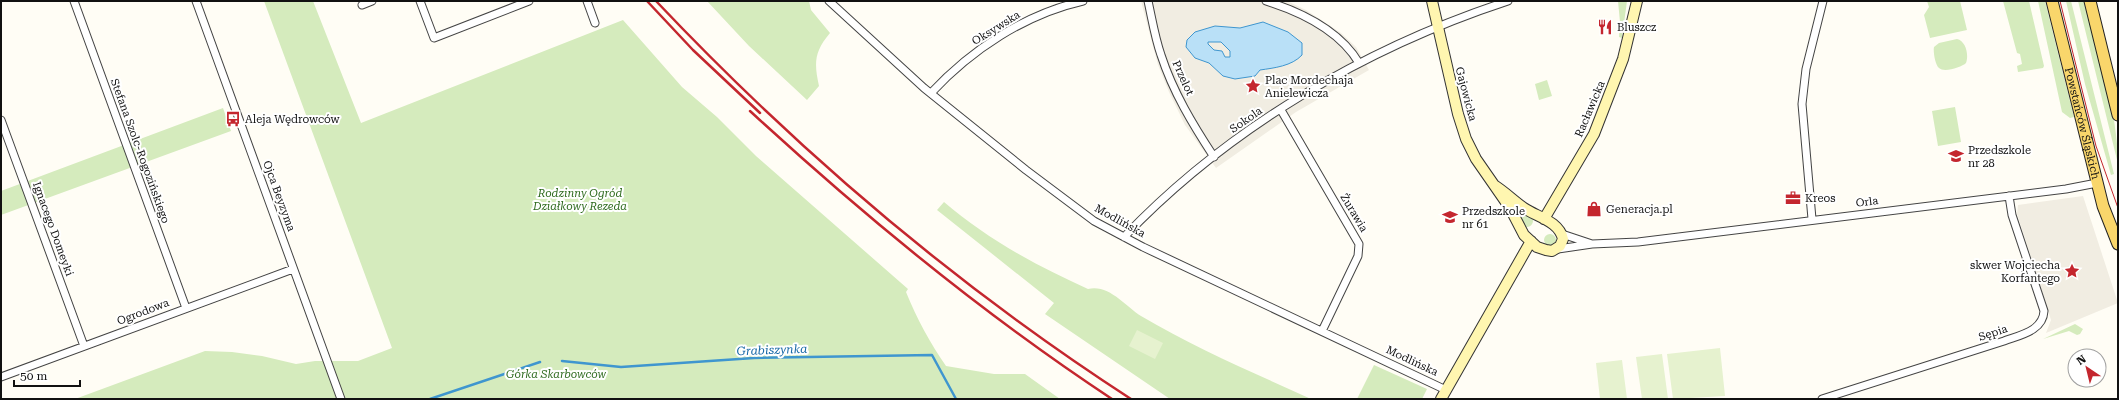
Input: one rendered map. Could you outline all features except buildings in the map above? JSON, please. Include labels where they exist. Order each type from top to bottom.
[{"type":"main road","name":"Powstańców Śląskich","points":[[2052,1],[2096,183],[2103,206],[2118,244]]},
{"type":"main road","points":[[2090,1],[2118,115]]},
{"type":"street","name":"Stefana Szolc-Rogozińskiego","points":[[74,1],[186,308]]},
{"type":"street","name":"Ojca Beyzyma","points":[[196,1],[341,399]]},
{"type":"street","points":[[362,5],[372,1]]},
{"type":"street","points":[[420,1],[434,38],[529,1]]},
{"type":"street","points":[[587,1],[595,23]]},
{"type":"street","name":"Modlińska","points":[[829,1],[931,93],[1026,170],[1094,221],[1124,237],[1446,390]]},
{"type":"street","name":"Oksywska","points":[[931,93],[968,59],[999,37],[1029,21],[1083,1]]},
{"type":"street","name":"Przelot","points":[[1148,1],[1161,54],[1169,76],[1193,125],[1214,157]]},
{"type":"street","points":[[1266,1],[1295,12],[1330,33],[1352,52],[1359,63]]},
{"type":"street","name":"Gajowicka","points":[[1432,1],[1466,139],[1478,163],[1494,185],[1523,233],[1531,241]]},
{"type":"street","name":"Sokola","points":[[1124,237],[1166,197],[1214,157],[1281,110],[1359,63],[1437,26],[1508,1]]},
{"type":"street","name":"Racławicka","points":[[1544,219],[1594,134],[1623,59],[1637,1]]},
{"type":"street","points":[[1812,219],[1802,104],[1806,69],[1823,1]]},
{"type":"street","name":"Żurawia","points":[[1281,110],[1359,244],[1358,256],[1322,331]]},
{"type":"street","name":"Ignacego Domeyki","points":[[1,120],[84,346]]},
{"type":"street","name":"Orla","points":[[1558,249],[1592,244],[1638,242],[1812,219],[2066,189],[2096,183]]},
{"type":"street","name":"Gajowicka","points":[[1494,185],[1526,210],[1544,219],[1562,234]]},
{"type":"street","name":"Sępia","points":[[1822,399],[2004,341],[2032,331],[2039,324],[2043,318],[2044,310],[2012,215],[2009,196]]},
{"type":"street","points":[[1516,220],[1519,214],[1526,210]]},
{"type":"street","points":[[1441,399],[1531,241],[1546,250],[1558,249],[1562,243],[1562,234]]},
{"type":"street","name":"Orla","points":[[1562,234],[1592,244]]},
{"type":"street","name":"Ogrodowa","points":[[1,377],[293,268]]},
{"type":"green space","name":"Rodzinny Ogród Działkowy Rezeda","points":[[264,1],[313,1],[361,123],[623,20],[682,87],[717,117],[756,156],[908,289],[906,292],[919,321],[929,340],[946,366],[994,374],[1025,374],[1060,399],[75,399],[205,351],[232,352],[262,356],[296,364],[315,361],[358,361],[392,348]]},
{"type":"green space","points":[[707,1],[809,1],[811,10],[830,33],[818,52],[816,71],[819,86],[807,100],[749,46]]},
{"type":"green space","points":[[1618,1],[1627,1],[1622,38],[1619,37],[1620,22]]},
{"type":"green space","points":[[1927,1],[1960,1],[1967,30],[1930,38],[1924,15],[1929,7]]},
{"type":"green space","points":[[2003,1],[2029,1],[2044,66],[2043,68],[2018,72],[2017,66],[2022,64],[2020,54],[2017,53]]},
{"type":"green space","points":[[2038,1],[2045,1],[2074,117],[2070,118],[2062,112]]},
{"type":"green space","points":[[2066,1],[2071,1],[2114,174],[2111,175],[2085,84]]},
{"type":"green space","points":[[2078,1],[2084,1],[2106,82],[2115,123],[2118,164]]},
{"type":"green space","points":[[1957,39],[1965,45],[1967,56],[1966,63],[1953,69],[1945,70],[1939,68],[1935,61],[1934,47],[1939,43]]},
{"type":"green space","points":[[1547,80],[1552,96],[1539,100],[1535,84]]},
{"type":"green space","points":[[1955,107],[1961,142],[1938,146],[1932,111]]},
{"type":"green space","points":[[223,108],[231,131],[1,215],[1,191]]},
{"type":"green space","points":[[944,202],[977,228],[1031,261],[1088,289],[1096,288],[1110,293],[1135,312],[1161,328],[1225,360],[1311,399],[1170,399],[1045,314],[1054,303],[937,210]]},
{"type":"green space","points":[[1527,215],[1531,217],[1533,221],[1531,225],[1527,227],[1523,225],[1521,221],[1523,217]]},
{"type":"green space","points":[[1548,234],[1552,234],[1556,240],[1552,246],[1548,246],[1544,242],[1544,238]]},
{"type":"green space","points":[[2075,324],[2083,329],[2080,334],[2077,335],[2069,331],[2043,339]]},
{"type":"green space","points":[[1137,330],[1163,343],[1155,359],[1129,346]]},
{"type":"green space","points":[[1720,348],[1725,396],[1673,399],[1667,354]]},
{"type":"green space","points":[[1662,354],[1668,399],[1642,399],[1636,357]]},
{"type":"green space","points":[[1622,360],[1627,399],[1600,399],[1596,363]]},
{"type":"green space","points":[[1374,365],[1427,389],[1422,399],[1357,399]]},
{"type":"shaded area","name":"Plac Mordechaja Anielewicza","points":[[1141,1],[1287,1],[1306,10],[1341,33],[1356,47],[1369,70],[1296,112],[1216,168],[1185,125],[1169,92],[1158,65]]},
{"type":"shaded area","name":"skwer Wojciecha Korfantego","points":[[2083,196],[2118,303],[2046,333],[2051,320],[2017,214],[2018,205]]},
{"type":"water","points":[[1263,22],[1288,32],[1302,43],[1302,55],[1298,59],[1288,64],[1260,70],[1255,76],[1235,79],[1223,76],[1209,63],[1195,58],[1186,47],[1187,40],[1195,32],[1215,26],[1240,28]],"holes":[[[1208,42],[1221,42],[1230,51],[1230,57],[1225,57],[1222,51],[1214,50],[1208,44]]]},
{"type":"waterway","name":"Grabiszynka","points":[[562,361],[621,367],[754,358],[932,355],[956,399]]},
{"type":"waterway","name":"Grabiszynka","points":[[430,399],[540,362]]},
{"type":"tram line","points":[[2060,1],[2096,146],[2118,208]]},
{"type":"railway","points":[[647,1],[693,50],[760,113]]},
{"type":"railway","points":[[656,1],[710,57],[766,111],[882,214],[1004,311],[1131,399]]},
{"type":"railway","points":[[750,111],[881,226],[925,262],[1017,333],[1112,399]]},
{"type":"place","name":"Bluszcz","points":[[1605,27]]},
{"type":"place","name":"Plac Mordechaja Anielewicza","points":[[1253,86]]},
{"type":"place","name":"Aleja Wędrowców","points":[[233,119]]},
{"type":"place","name":"Przedszkole nr 28","points":[[1956,156]]},
{"type":"place","name":"Kreos","points":[[1793,198]]},
{"type":"place","name":"Generacja.pl","points":[[1594,209]]},
{"type":"place","name":"Przedszkole nr 61","points":[[1450,217]]},
{"type":"place","name":"skwer Wojciecha Korfantego","points":[[2072,271]]},
{"type":"park label","name":"Górka Skarbowców","points":[[556,374]]}]
